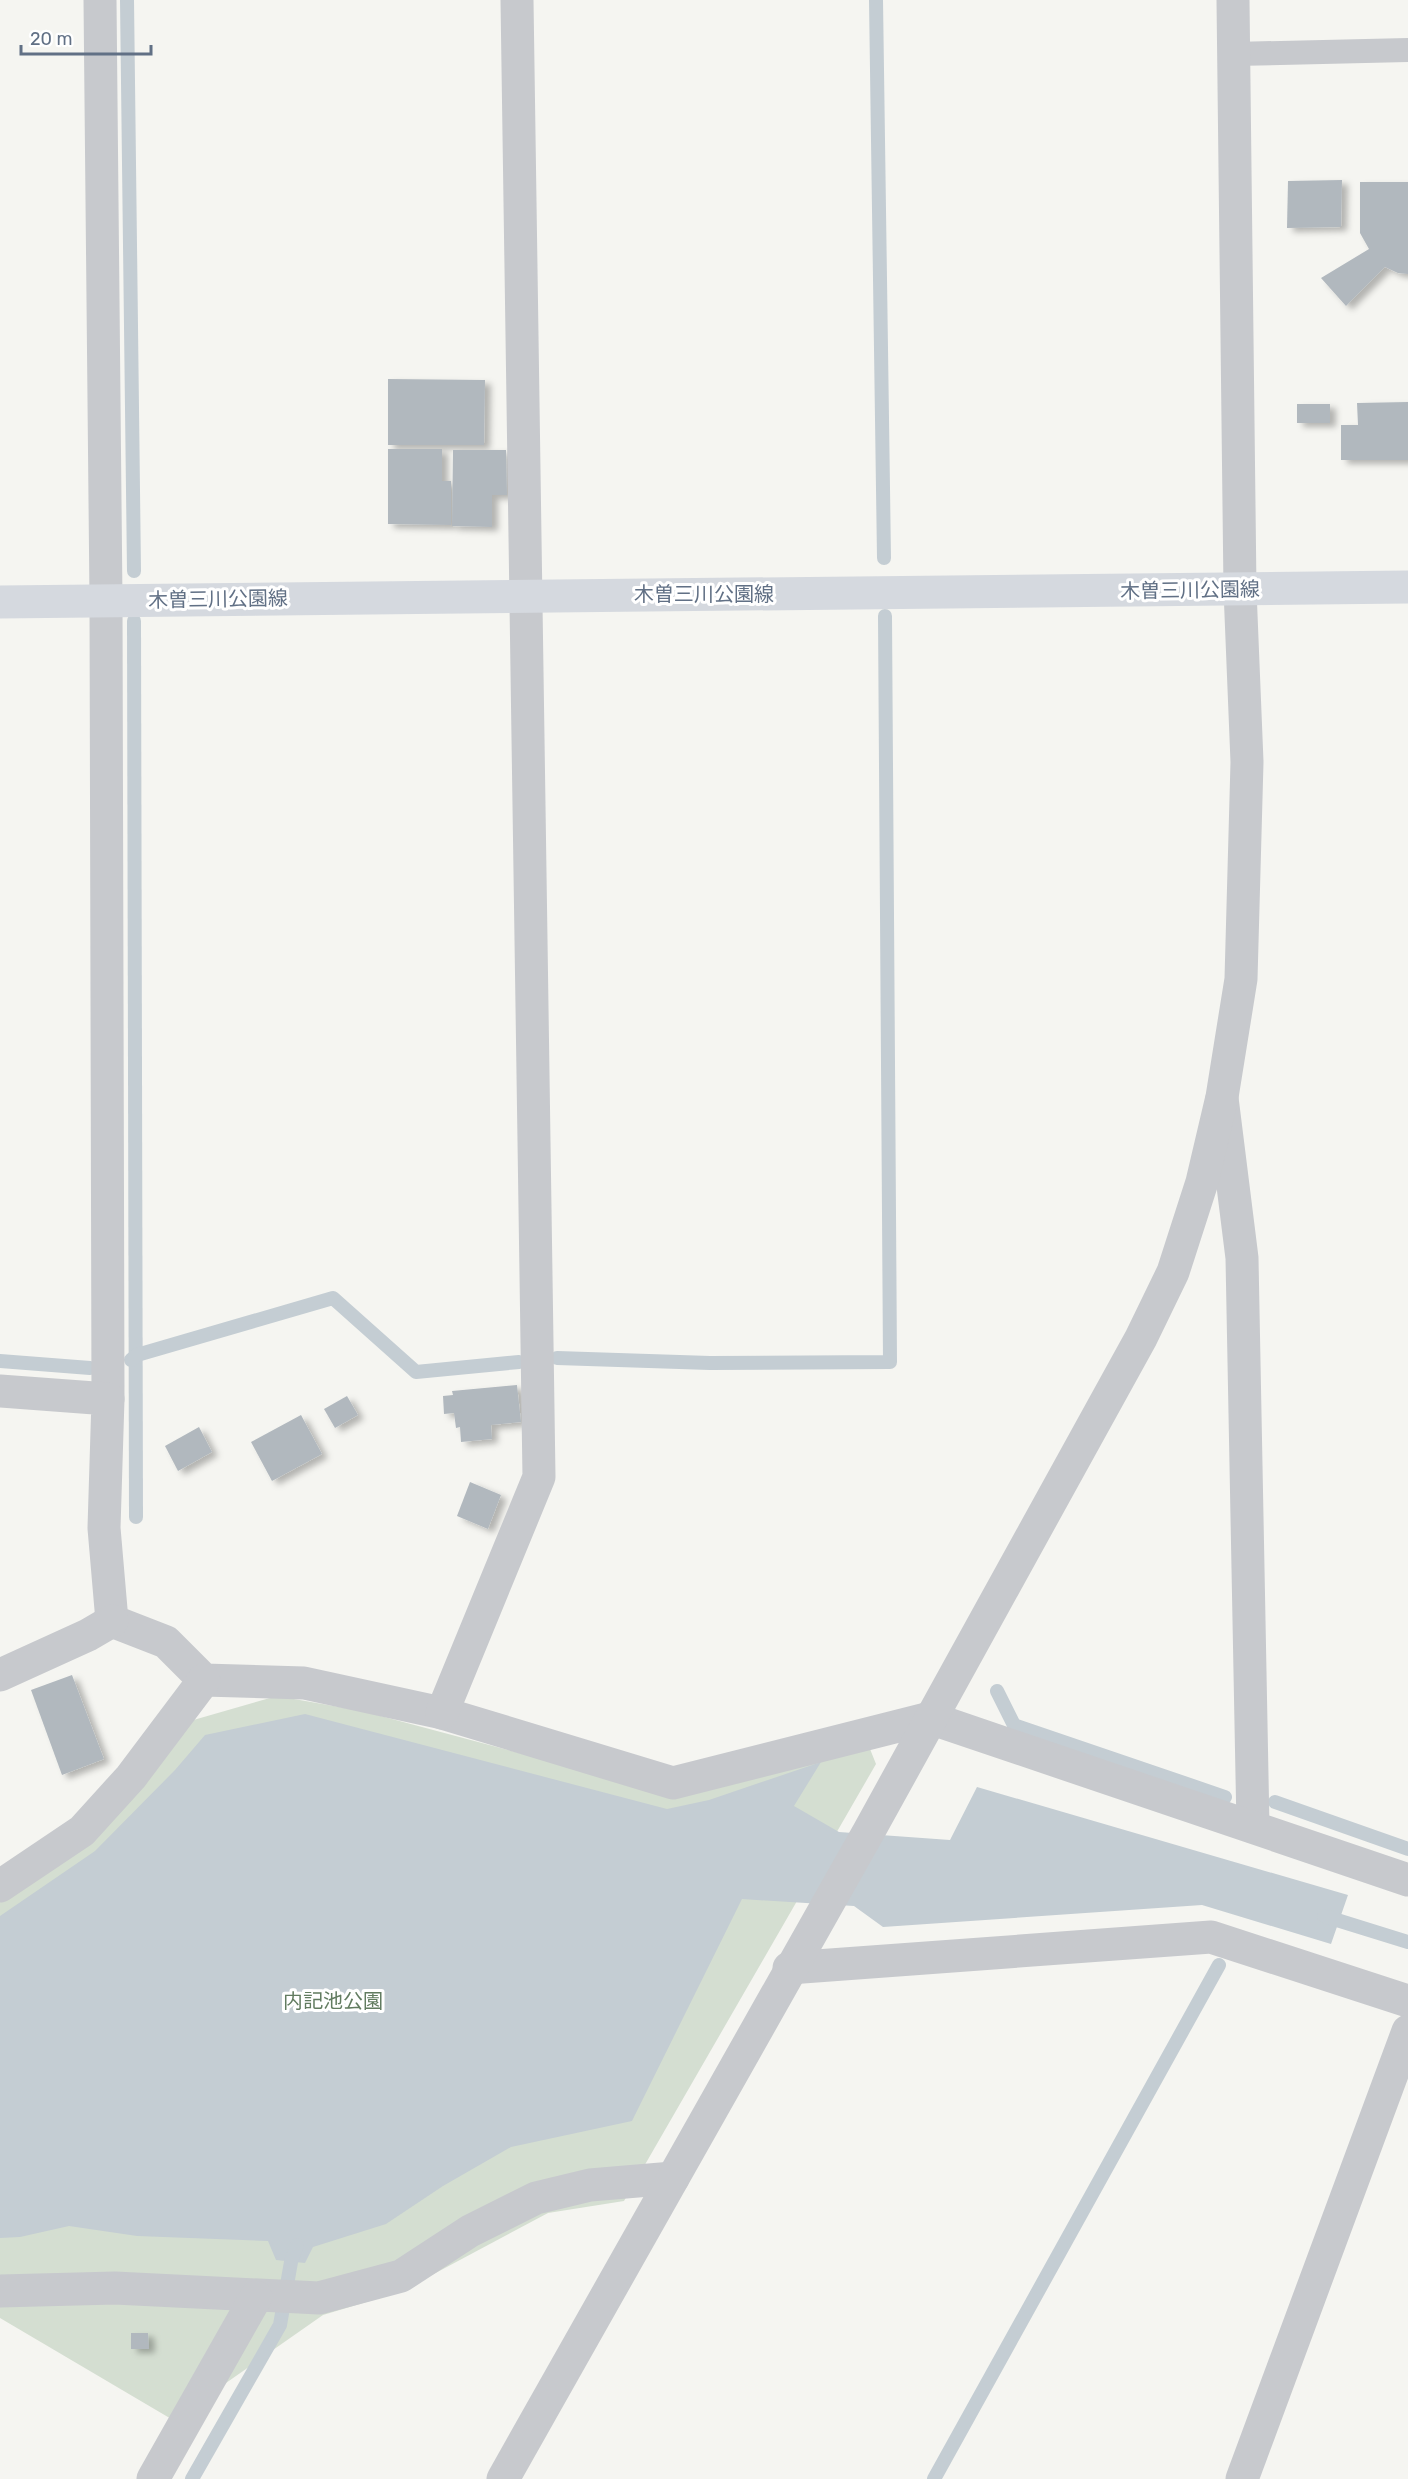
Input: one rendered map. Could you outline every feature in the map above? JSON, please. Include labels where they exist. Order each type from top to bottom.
[{"type":"main road","name":"木曽三川公園線","points":[[0,602],[1408,587]]},
{"type":"street","points":[[100,0],[106,600],[108,1399],[104,1528],[111,1621]]},
{"type":"street","points":[[442,1713],[539,1477],[516,0]]},
{"type":"street","points":[[503,2479],[789,1968],[869,1831],[1141,1338],[1173,1272],[1202,1182],[1222,1096],[1241,979],[1246,762],[1240,590],[1233,0]]},
{"type":"street","points":[[1222,1096],[1242,1258],[1253,1827]]},
{"type":"street","points":[[0,1391],[108,1399]]},
{"type":"street","points":[[0,1675],[88,1635],[111,1621]]},
{"type":"street","points":[[111,1621],[166,1642],[204,1680],[304,1683],[442,1713],[673,1783],[930,1718],[1408,1880]]},
{"type":"street","points":[[0,1886],[82,1831],[131,1777],[204,1680]]},
{"type":"street","points":[[789,1968],[1211,1937],[1408,2001]]},
{"type":"street","points":[[1242,2479],[1408,2031]]},
{"type":"street","points":[[0,2291],[115,2288],[256,2297],[318,2298],[401,2276],[470,2231],[536,2198],[591,2185],[673,2178]]},
{"type":"street","points":[[153,2479],[256,2297]]},
{"type":"lane","points":[[1234,54],[1408,50]]},
{"type":"green space","name":"内記池公園","points":[[277,1696],[362,1711],[676,1795],[870,1749],[876,1764],[624,2201],[548,2213],[400,2292],[323,2315],[173,2420],[0,2318],[0,1901],[190,1721]]},
{"type":"shaded area","name":"内記池公園","points":[[305,1714],[667,1809],[709,1800],[821,1762],[794,1806],[839,1832],[950,1840],[977,1787],[1348,1895],[1331,1944],[1202,1905],[883,1927],[854,1906],[742,1899],[632,2121],[511,2147],[443,2186],[386,2224],[313,2247],[305,2263],[276,2260],[268,2241],[137,2236],[69,2226],[20,2237],[0,2238],[0,1916],[95,1851],[175,1770],[205,1735]]},
{"type":"building","points":[[1342,180],[1341,227],[1287,228],[1288,181]]},
{"type":"building","points":[[1360,182],[1408,182],[1408,274],[1398,273],[1385,267],[1346,306],[1321,278],[1369,249],[1360,233]]},
{"type":"building","points":[[388,379],[485,380],[484,445],[388,445]]},
{"type":"building","points":[[1408,402],[1408,460],[1341,460],[1341,425],[1358,425],[1357,403]]},
{"type":"building","points":[[1297,404],[1330,404],[1330,423],[1297,423]]},
{"type":"building","points":[[388,449],[442,449],[442,481],[451,481],[451,525],[388,524]]},
{"type":"building","points":[[453,450],[506,450],[507,495],[492,495],[492,527],[452,526]]},
{"type":"building","points":[[517,1385],[521,1422],[491,1425],[492,1439],[461,1442],[460,1427],[456,1428],[454,1413],[444,1414],[443,1396],[453,1395],[452,1391]]},
{"type":"building","points":[[347,1396],[358,1415],[335,1428],[324,1409]]},
{"type":"building","points":[[301,1415],[322,1454],[272,1481],[251,1442]]},
{"type":"building","points":[[199,1427],[212,1452],[178,1471],[165,1446]]},
{"type":"building","points":[[470,1482],[501,1495],[488,1529],[457,1516]]},
{"type":"building","points":[[72,1675],[104,1759],[62,1775],[31,1690]]},
{"type":"building","points":[[131,2333],[148,2333],[149,2349],[131,2349]]},
{"type":"waterway","points":[[127,0],[134,571]]},
{"type":"waterway","points":[[876,0],[884,558]]},
{"type":"waterway","points":[[557,1358],[710,1363],[890,1362],[885,616]]},
{"type":"waterway","points":[[134,621],[136,1517]]},
{"type":"waterway","points":[[131,1360],[137,1355],[333,1298],[416,1372],[519,1362]]},
{"type":"waterway","points":[[0,1361],[90,1368]]},
{"type":"waterway","points":[[997,1691],[1014,1725],[1225,1797]]},
{"type":"waterway","points":[[1275,1802],[1408,1849]]},
{"type":"waterway","points":[[1324,1916],[1408,1942]]},
{"type":"waterway","points":[[934,2479],[1219,1965]]},
{"type":"waterway","points":[[192,2479],[280,2325],[291,2262],[297,2245]]}]
